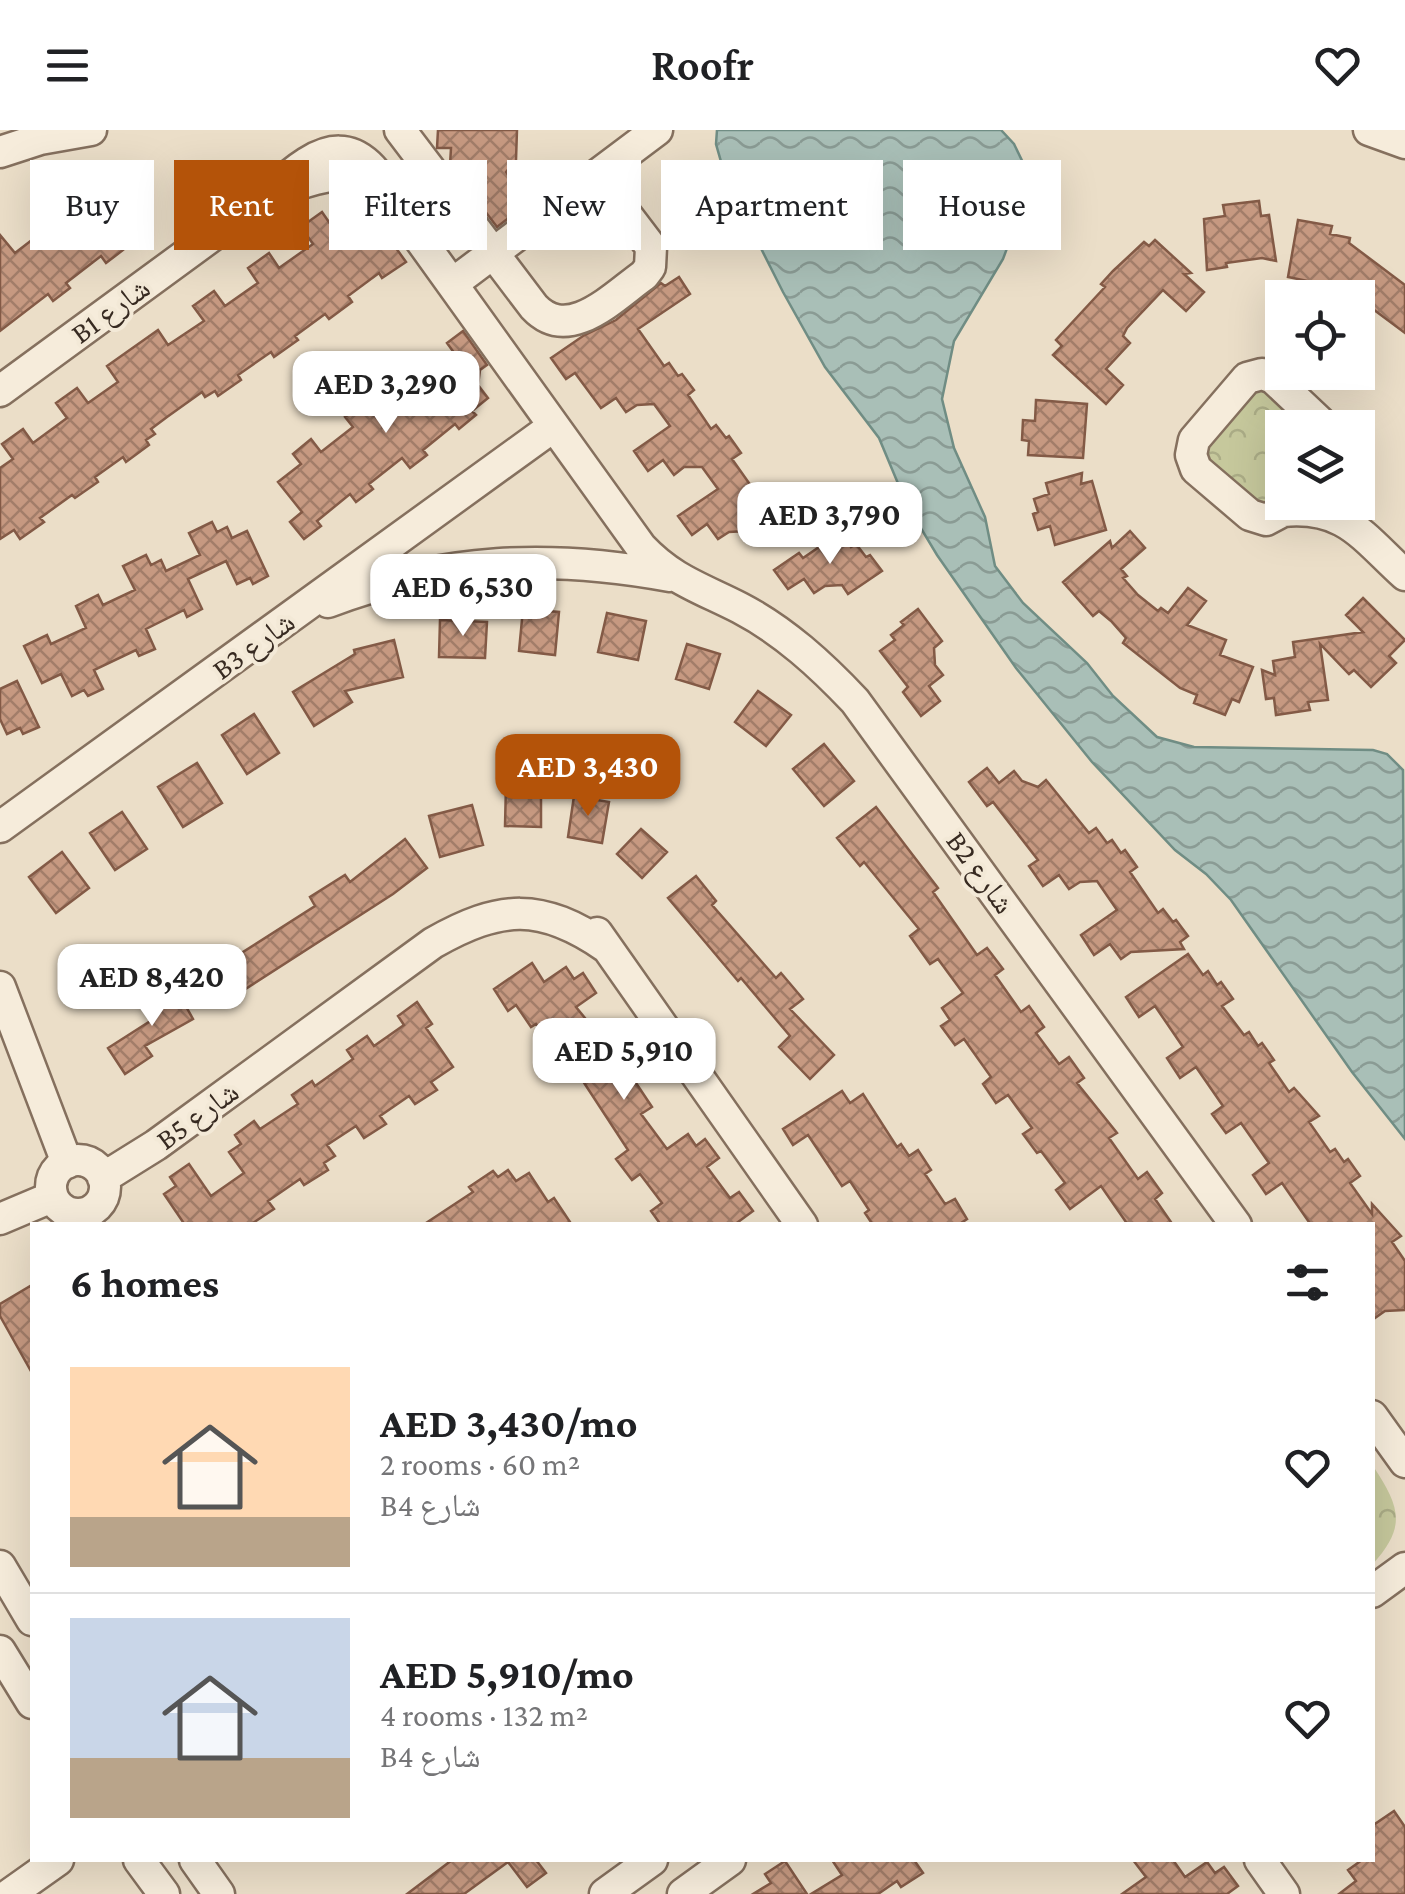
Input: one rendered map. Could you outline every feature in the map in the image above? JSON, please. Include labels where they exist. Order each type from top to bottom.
[{"type":"street","points":[[0,152],[40,139],[91,130]]},
{"type":"street","points":[[400,130],[534,307],[556,322],[582,318],[644,276],[650,267],[651,246],[641,233]]},
{"type":"street","points":[[618,160],[657,130]]},
{"type":"street","points":[[1368,130],[1405,143]]},
{"type":"street","name":"B1 شارع","points":[[0,391],[310,161],[326,153],[349,152],[364,160]]},
{"type":"street","points":[[452,284],[507,242]]},
{"type":"street","name":"B2 شارع","points":[[428,250],[641,547],[673,577]]},
{"type":"street","points":[[1265,520],[1250,515],[1196,469],[1191,455],[1194,440],[1247,378],[1257,375],[1277,380],[1308,410]]},
{"type":"street","name":"B3 شارع","points":[[0,827],[554,426]]},
{"type":"street","points":[[1348,520],[1405,575]]},
{"type":"street","name":"B2 شارع","points":[[296,614],[351,593],[469,564],[547,562],[673,577],[740,608],[772,628],[829,674],[855,701],[1234,1222]]},
{"type":"street","name":"B5 شارع","points":[[103,1178],[156,1145],[433,943],[469,912],[490,902],[536,897],[559,902],[578,912],[594,928],[800,1222]]},
{"type":"street","points":[[0,987],[67,1162]]},
{"type":"street","points":[[67,1162],[88,1162],[103,1178],[102,1198],[90,1219],[67,1212],[52,1197],[52,1177],[67,1162]]},
{"type":"street","points":[[0,1219],[52,1197]]},
{"type":"street","points":[[1375,1420],[1405,1462]]},
{"type":"street","points":[[0,1566],[30,1617]]},
{"type":"street","points":[[1375,1590],[1405,1568]]},
{"type":"street","points":[[0,1651],[30,1700]]},
{"type":"street","points":[[10,1894],[55,1862]]},
{"type":"street","points":[[141,1862],[164,1894]]},
{"type":"street","points":[[195,1862],[219,1894]]},
{"type":"street","points":[[606,1894],[649,1862]]},
{"type":"street","points":[[683,1894],[727,1862]]},
{"type":"street","points":[[1261,1862],[1284,1894]]},
{"type":"green space","points":[[1263,388],[1291,410],[1265,410],[1262,509],[1206,465],[1205,441],[1246,391]]},
{"type":"green space","points":[[1375,1469],[1390,1494],[1396,1518],[1391,1540],[1375,1561]]},
{"type":"water","points":[[717,130],[1001,130],[1014,144],[1022,160],[903,160],[903,250],[1006,250],[954,341],[942,399],[954,448],[985,517],[995,566],[1023,603],[1157,737],[1194,747],[1373,750],[1387,754],[1403,770],[1405,1139],[1352,1072],[1231,900],[1175,850],[1092,762],[1016,668],[937,555],[907,505],[879,438],[825,367],[783,292],[762,250],[883,250],[883,160],[721,160]]},
{"type":"building","points":[[438,130],[517,130],[516,160],[507,160],[507,219],[497,227],[487,214],[487,160],[450,160],[451,148],[437,148]]},
{"type":"building","points":[[1259,201],[1261,216],[1269,215],[1276,261],[1262,258],[1207,270],[1204,219],[1225,216],[1223,205]]},
{"type":"building","points":[[322,212],[329,222],[329,250],[397,250],[406,262],[382,278],[379,273],[348,296],[352,302],[329,319],[325,314],[274,357],[271,352],[238,375],[241,380],[218,396],[215,391],[205,397],[202,392],[167,417],[151,429],[155,434],[146,440],[149,445],[95,477],[98,482],[40,518],[44,522],[20,539],[14,530],[0,539],[0,468],[13,459],[2,444],[23,429],[33,443],[67,418],[56,403],[77,388],[88,403],[118,382],[107,366],[158,330],[168,345],[204,321],[193,306],[214,291],[225,306],[258,283],[248,268],[269,253],[279,268],[309,250],[313,244],[309,221]]},
{"type":"building","points":[[1298,220],[1332,226],[1330,234],[1350,238],[1349,243],[1405,285],[1405,333],[1375,311],[1375,280],[1288,277]]},
{"type":"building","points":[[0,235],[15,253],[30,241],[30,250],[123,250],[106,263],[101,256],[66,283],[70,288],[53,301],[48,294],[0,331]]},
{"type":"building","points":[[1155,240],[1191,273],[1184,274],[1204,292],[1186,311],[1163,290],[1127,328],[1123,336],[1130,343],[1106,369],[1123,385],[1106,404],[1053,355],[1062,346],[1056,340],[1105,287],[1101,284],[1113,271],[1144,242],[1149,246]]},
{"type":"building","points":[[679,277],[690,294],[638,329],[664,366],[669,363],[694,390],[688,395],[711,429],[716,425],[726,438],[729,436],[741,453],[732,459],[756,493],[761,489],[785,517],[752,540],[746,531],[729,532],[718,539],[707,524],[692,535],[678,516],[718,489],[702,467],[684,467],[674,475],[663,460],[648,471],[634,451],[670,426],[654,404],[637,405],[626,412],[616,398],[601,408],[575,373],[566,379],[551,358],[616,320],[661,283],[665,286]]},
{"type":"building","points":[[463,331],[487,365],[480,370],[478,385],[488,398],[472,411],[476,415],[459,429],[455,424],[423,450],[427,455],[410,468],[402,458],[369,484],[373,489],[356,502],[350,494],[317,521],[321,526],[304,539],[290,522],[302,512],[278,482],[301,464],[293,454],[311,439],[321,452],[353,427],[345,417],[363,402],[376,417],[406,393],[398,383],[417,368],[425,378],[455,354],[447,343]]},
{"type":"building","points":[[1036,400],[1087,404],[1083,458],[1028,455],[1029,441],[1022,440],[1023,420],[1035,421]]},
{"type":"building","points":[[1082,473],[1081,484],[1092,481],[1106,530],[1055,545],[1050,526],[1038,530],[1034,499],[1049,494],[1046,483]]},
{"type":"building","points":[[212,522],[217,532],[227,527],[232,538],[247,531],[268,576],[253,584],[250,578],[237,584],[226,561],[188,579],[202,609],[187,617],[184,610],[146,629],[155,649],[139,656],[136,650],[94,670],[103,689],[88,696],[84,690],[72,696],[61,674],[42,683],[24,646],[47,635],[51,644],[86,628],[76,606],[98,595],[103,605],[135,590],[123,566],[146,555],[151,565],[161,560],[166,571],[200,555],[189,533]]},
{"type":"building","points":[[1130,531],[1145,548],[1121,569],[1127,576],[1123,578],[1138,595],[1158,611],[1161,608],[1168,613],[1188,588],[1206,601],[1187,625],[1226,640],[1220,655],[1253,667],[1239,702],[1232,699],[1225,715],[1194,703],[1197,695],[1180,688],[1123,643],[1126,638],[1111,621],[1099,611],[1093,616],[1063,582],[1110,541],[1112,548]]},
{"type":"building","points":[[841,532],[851,547],[856,544],[882,571],[848,594],[842,585],[825,586],[814,593],[804,579],[788,589],[774,570],[799,553],[803,558]]},
{"type":"building","points":[[1363,598],[1405,640],[1389,656],[1396,663],[1371,687],[1354,670],[1349,674],[1320,644],[1328,700],[1308,702],[1310,710],[1276,715],[1274,698],[1266,699],[1262,670],[1275,675],[1273,661],[1295,657],[1293,642],[1363,632],[1346,615]]},
{"type":"building","points":[[523,609],[559,612],[555,655],[519,651]]},
{"type":"building","points":[[918,609],[942,641],[934,648],[935,665],[943,675],[929,686],[940,701],[921,716],[903,692],[908,687],[880,651],[895,640],[891,635],[904,625],[901,622]]},
{"type":"building","points":[[607,613],[646,621],[638,660],[598,652]]},
{"type":"building","points":[[440,620],[487,622],[485,658],[439,657]]},
{"type":"building","points":[[394,640],[403,677],[345,691],[352,702],[314,726],[293,692],[355,654],[354,650]]},
{"type":"building","points":[[687,644],[720,654],[709,689],[676,679]]},
{"type":"building","points":[[17,681],[39,727],[23,734],[20,728],[7,734],[0,719],[0,689]]},
{"type":"building","points":[[758,691],[791,715],[766,746],[735,722]]},
{"type":"building","points":[[254,714],[279,753],[247,774],[222,735]]},
{"type":"building","points":[[824,744],[854,781],[824,806],[793,769]]},
{"type":"building","points":[[197,763],[222,803],[183,827],[158,787]]},
{"type":"building","points":[[987,768],[999,783],[1014,771],[1022,781],[1038,787],[1046,780],[1089,833],[1096,828],[1107,843],[1112,840],[1121,853],[1125,850],[1137,867],[1130,872],[1158,913],[1163,909],[1188,936],[1180,942],[1184,949],[1131,952],[1121,959],[1110,944],[1094,955],[1081,935],[1117,910],[1097,881],[1080,882],[1069,889],[1059,875],[1043,886],[1029,866],[1038,860],[993,802],[987,806],[969,782]]},
{"type":"building","points":[[506,784],[541,785],[541,827],[505,826]]},
{"type":"building","points":[[574,796],[609,802],[602,843],[568,837]]},
{"type":"building","points":[[472,805],[483,845],[440,857],[429,816]]},
{"type":"building","points":[[876,807],[938,888],[933,892],[977,955],[987,948],[1003,969],[995,975],[1021,1012],[1029,1006],[1044,1027],[1036,1033],[1059,1064],[1069,1057],[1084,1078],[1077,1083],[1117,1133],[1109,1138],[1138,1179],[1147,1172],[1162,1193],[1155,1199],[1171,1222],[1126,1222],[1101,1186],[1070,1209],[1056,1190],[1065,1183],[1023,1134],[1032,1128],[1008,1095],[996,1103],[983,1084],[991,1077],[964,1039],[955,1045],[941,1026],[950,1020],[942,1008],[963,993],[938,959],[930,964],[910,936],[919,929],[864,862],[860,866],[837,838]]},
{"type":"building","points":[[122,812],[147,849],[115,870],[90,833]]},
{"type":"building","points":[[641,829],[667,852],[642,878],[617,854]]},
{"type":"building","points":[[405,839],[427,868],[227,1001],[210,973],[315,906],[310,897],[345,875],[350,882]]},
{"type":"building","points":[[62,852],[89,888],[56,913],[29,877]]},
{"type":"building","points":[[696,876],[716,901],[712,905],[776,978],[781,973],[803,999],[790,1009],[834,1055],[810,1079],[779,1047],[790,1036],[668,898]]},
{"type":"building","points":[[1188,954],[1203,975],[1208,971],[1217,985],[1221,982],[1233,999],[1222,1006],[1244,1035],[1249,1032],[1258,1046],[1262,1043],[1274,1060],[1269,1063],[1289,1092],[1294,1088],[1319,1116],[1309,1122],[1330,1152],[1335,1149],[1344,1162],[1348,1159],[1360,1176],[1350,1183],[1372,1214],[1372,1204],[1401,1236],[1392,1242],[1405,1261],[1405,1310],[1385,1311],[1375,1318],[1375,1222],[1309,1222],[1282,1183],[1266,1194],[1253,1175],[1269,1163],[1241,1123],[1226,1133],[1212,1114],[1223,1106],[1196,1067],[1180,1078],[1167,1058],[1183,1047],[1155,1006],[1139,1017],[1126,997]]},
{"type":"building","points":[[532,963],[544,982],[566,967],[574,979],[583,973],[596,993],[576,1007],[652,1107],[641,1114],[667,1149],[688,1134],[696,1146],[705,1139],[719,1158],[707,1167],[730,1198],[739,1192],[753,1211],[738,1222],[659,1222],[651,1211],[662,1203],[640,1174],[632,1180],[616,1159],[628,1150],[577,1072],[574,1074],[536,1024],[531,1027],[516,1005],[508,1011],[494,989]]},
{"type":"building","points":[[174,985],[193,1019],[145,1046],[152,1056],[125,1074],[108,1048],[155,1018],[145,1001]]},
{"type":"building","points":[[417,1002],[432,1024],[426,1028],[453,1067],[431,1082],[437,1090],[415,1104],[409,1096],[380,1116],[386,1124],[364,1138],[356,1126],[327,1145],[335,1156],[324,1163],[328,1170],[304,1185],[300,1179],[268,1201],[274,1209],[254,1222],[183,1222],[164,1194],[176,1186],[170,1177],[189,1164],[211,1196],[244,1173],[229,1152],[241,1144],[235,1135],[254,1121],[260,1129],[298,1104],[292,1095],[312,1081],[315,1086],[353,1059],[347,1050],[367,1036],[374,1046],[404,1025],[398,1016]]},
{"type":"building","points":[[842,1091],[850,1103],[863,1094],[897,1147],[901,1144],[909,1156],[918,1150],[931,1170],[925,1174],[945,1204],[955,1199],[967,1219],[871,1222],[865,1213],[869,1210],[850,1181],[842,1186],[808,1135],[793,1145],[783,1129]]},
{"type":"building","points":[[508,1170],[516,1181],[529,1173],[548,1202],[554,1198],[570,1222],[428,1222],[473,1192],[469,1187],[493,1171],[498,1177]]},
{"type":"building","points":[[30,1286],[30,1369],[0,1316],[0,1304]]},
{"type":"building","points":[[1394,1811],[1405,1827],[1405,1894],[1339,1894],[1356,1881],[1348,1870],[1359,1862],[1375,1862],[1375,1824]]},
{"type":"building","points":[[449,1862],[508,1862],[464,1894],[407,1894]]},
{"type":"building","points":[[508,1862],[538,1862],[546,1873],[527,1887]]},
{"type":"building","points":[[786,1862],[807,1894],[753,1894],[771,1883],[765,1874]]},
{"type":"building","points":[[833,1862],[915,1862],[923,1873],[901,1887],[897,1881],[878,1894],[811,1894],[842,1875]]},
{"type":"building","points":[[1135,1862],[1174,1862],[1185,1877],[1207,1862],[1215,1873],[1224,1867],[1238,1886],[1227,1894],[1122,1894],[1146,1877]]}]
